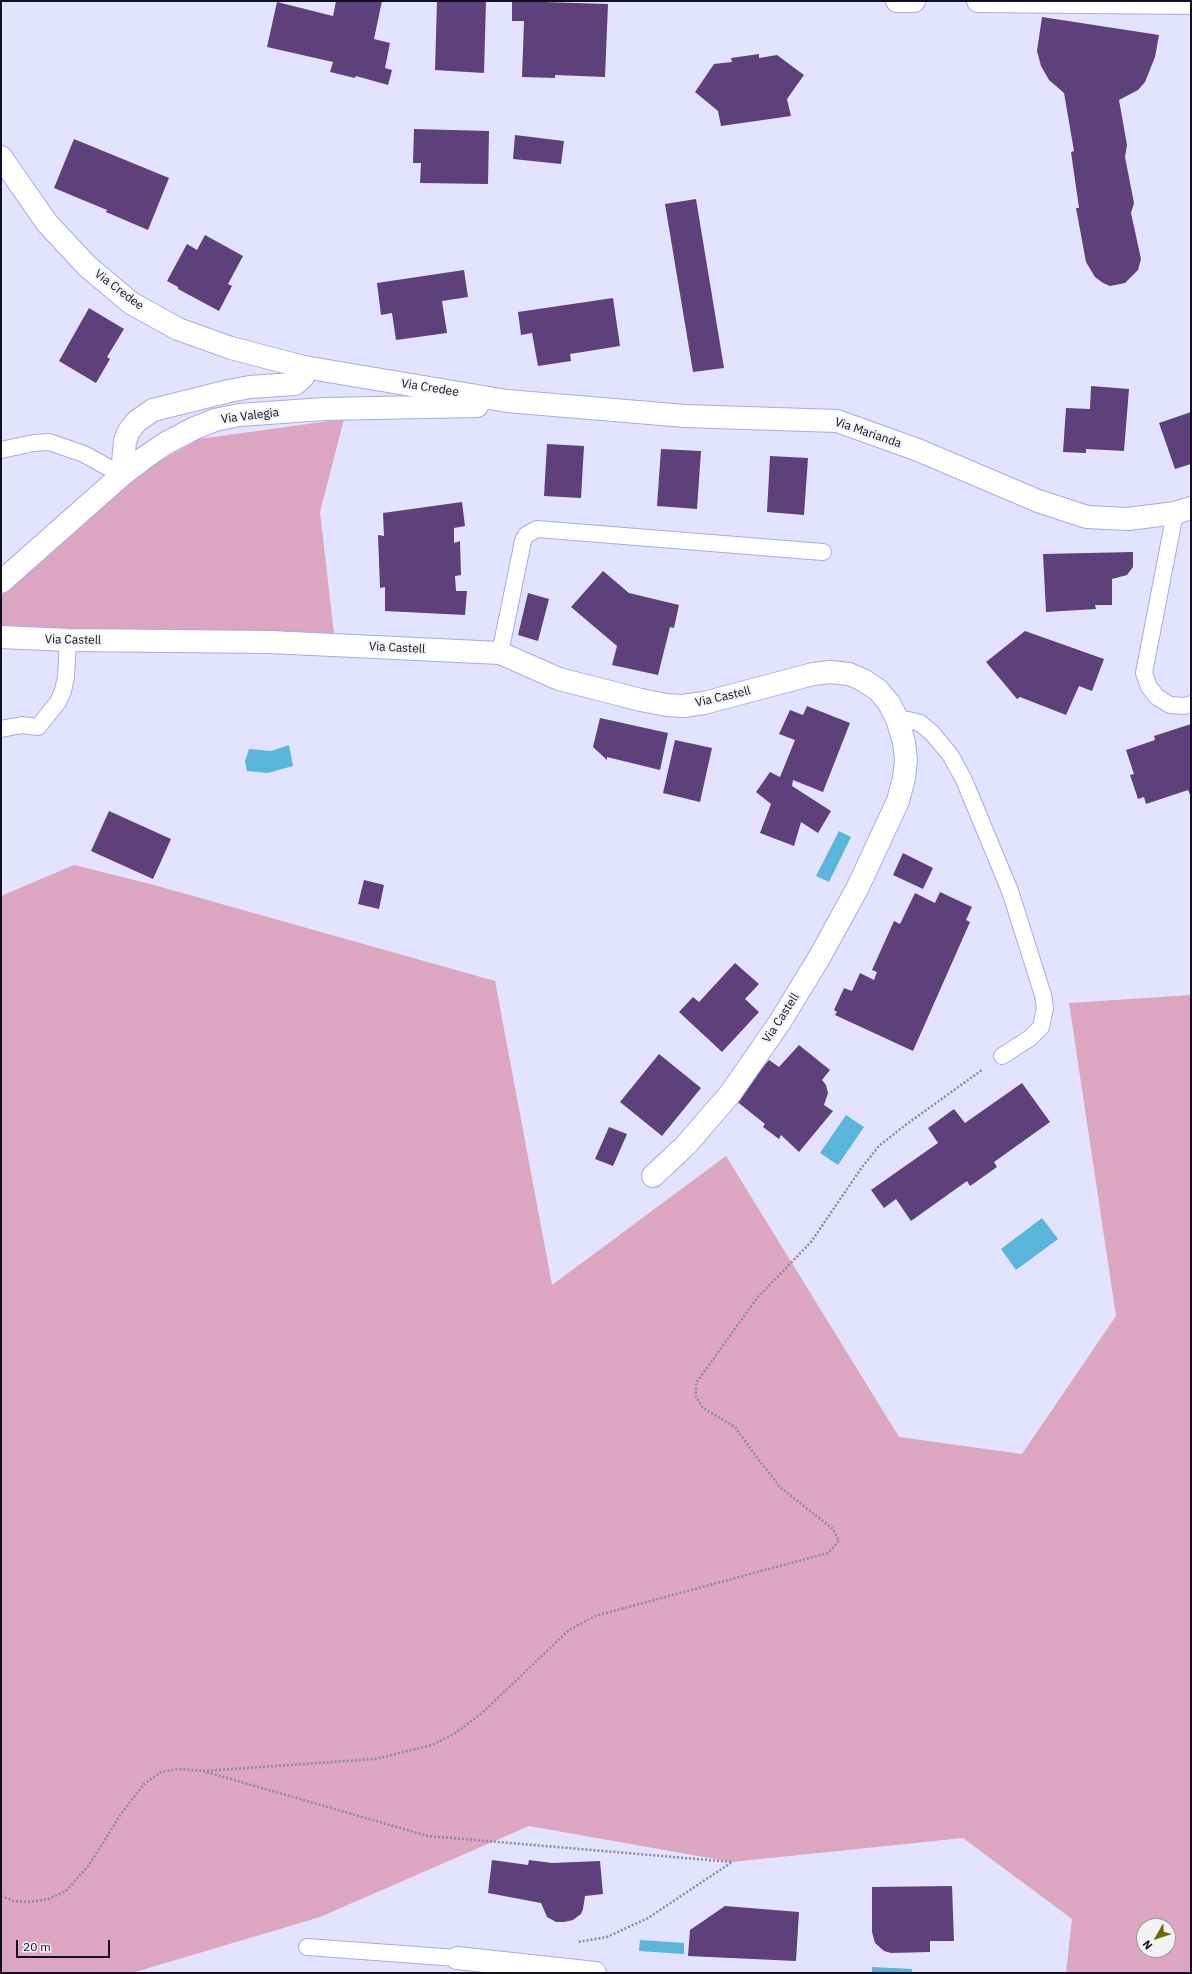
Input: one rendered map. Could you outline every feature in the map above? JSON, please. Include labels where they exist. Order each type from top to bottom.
[{"type":"street","points":[[896,1],[914,1]]},
{"type":"street","points":[[978,1],[1191,3]]},
{"type":"street","name":"Via Credee","points":[[1,157],[47,223],[87,266],[131,302],[185,331],[231,348],[304,368],[507,401]]},
{"type":"street","points":[[122,475],[125,441],[129,431],[137,421],[148,413],[162,407],[229,391],[250,387],[295,384],[303,377],[304,368]]},
{"type":"street","name":"Via Valegia","points":[[1,582],[122,475],[166,443],[214,420],[233,416],[324,409],[480,406],[507,401]]},
{"type":"street","name":"Via Marianda","points":[[507,401],[685,416],[837,421],[918,450],[1038,501],[1087,518],[1128,519],[1183,510]]},
{"type":"street","name":"Via Castell","points":[[1,637],[68,640],[270,642],[500,653],[559,679],[641,700],[667,705],[684,706],[704,703],[813,674],[830,672],[848,674],[863,680],[878,690],[889,703],[897,720],[904,742],[906,760],[904,778],[898,801],[857,889],[819,958],[780,1022],[730,1094],[686,1145],[653,1176]]},
{"type":"street","points":[[457,1958],[594,1973]]},
{"type":"lane","points":[[1,450],[34,443],[49,442],[84,454],[122,475]]},
{"type":"lane","points":[[1183,510],[1144,673],[1149,687],[1157,697],[1170,705],[1185,706],[1191,704]]},
{"type":"lane","points":[[500,653],[524,541],[526,535],[537,529],[823,552]]},
{"type":"lane","points":[[1,729],[22,726],[38,727],[58,702],[63,691],[66,677],[68,640]]},
{"type":"lane","points":[[897,720],[908,720],[920,723],[932,733],[951,756],[964,780],[1010,891],[1045,1008],[1041,1027],[1030,1038],[1002,1056]]},
{"type":"lane","points":[[307,1947],[457,1958]]},
{"type":"path","points":[[203,1771],[375,1759],[432,1745],[454,1734],[482,1713],[569,1630],[595,1616],[828,1553],[839,1541],[833,1528],[781,1488],[758,1459],[736,1427],[703,1408],[696,1397],[696,1383],[757,1298],[811,1242],[860,1170],[879,1146],[904,1126],[1002,1056]]},
{"type":"path","points":[[1,1896],[14,1902],[29,1902],[48,1899],[66,1891],[89,1865],[121,1814],[144,1784],[161,1772],[178,1768],[203,1771],[428,1836],[732,1862],[648,1918],[607,1937],[577,1942]]},
{"type":"shaded area","points":[[344,419],[320,512],[334,634],[192,635],[1,628],[1,589],[100,506],[151,466],[199,439]]},
{"type":"shaded area","points":[[74,865],[154,885],[495,981],[552,1285],[726,1156],[899,1437],[1022,1454],[1116,1316],[1069,1003],[1191,995],[1191,1973],[1066,1973],[1072,1919],[963,1838],[732,1862],[529,1826],[320,1917],[132,1973],[1,1973],[1,896]]},
{"type":"water","points":[[289,745],[293,766],[268,773],[247,771],[245,761],[249,749],[271,751]]},
{"type":"water","points":[[839,831],[851,837],[829,882],[816,876]]},
{"type":"water","points":[[846,1115],[864,1127],[838,1165],[820,1153]]},
{"type":"water","points":[[1042,1218],[1058,1239],[1016,1270],[1001,1249]]},
{"type":"water","points":[[640,1940],[684,1943],[684,1954],[639,1951]]},
{"type":"water","points":[[872,1967],[912,1969],[912,1973],[872,1973]]},
{"type":"building","points":[[336,1],[382,1],[374,39],[390,43],[385,68],[392,70],[388,85],[356,76],[355,78],[330,72],[333,62],[267,47],[277,2],[333,16]]},
{"type":"building","points":[[437,1],[486,1],[484,73],[435,70]]},
{"type":"building","points":[[512,1],[608,4],[605,77],[555,75],[555,78],[522,77],[524,21],[512,21]]},
{"type":"building","points":[[1042,17],[1159,35],[1155,57],[1145,82],[1138,90],[1119,100],[1127,145],[1125,157],[1134,203],[1131,213],[1141,259],[1138,270],[1125,283],[1110,286],[1103,283],[1095,277],[1086,262],[1076,208],[1079,208],[1071,152],[1074,151],[1064,93],[1049,80],[1041,66],[1037,51]]},
{"type":"building","points":[[759,54],[759,58],[777,55],[804,75],[787,99],[791,116],[721,126],[718,111],[695,92],[714,64],[732,62],[731,58]]},
{"type":"building","points":[[414,129],[489,131],[488,184],[420,183],[421,163],[413,163]]},
{"type":"building","points":[[515,135],[564,141],[561,164],[513,159]]},
{"type":"building","points":[[74,139],[169,178],[148,230],[106,212],[107,210],[54,188]]},
{"type":"building","points":[[696,199],[724,368],[693,372],[665,204]]},
{"type":"building","points":[[205,235],[243,256],[228,284],[232,286],[219,311],[178,289],[178,287],[167,281],[187,244],[197,250]]},
{"type":"building","points":[[464,270],[468,297],[442,301],[447,333],[396,340],[392,313],[381,315],[377,283]]},
{"type":"building","points":[[613,298],[620,346],[570,354],[571,361],[538,366],[532,333],[521,335],[518,312]]},
{"type":"building","points":[[89,308],[124,329],[107,357],[110,359],[96,383],[59,361]]},
{"type":"building","points":[[1091,386],[1129,389],[1124,451],[1086,449],[1086,453],[1063,452],[1066,408],[1090,409]]},
{"type":"building","points":[[1191,412],[1191,464],[1175,469],[1159,423]]},
{"type":"building","points":[[547,444],[584,446],[581,498],[544,496]]},
{"type":"building","points":[[661,449],[701,451],[697,509],[657,506]]},
{"type":"building","points":[[770,456],[808,458],[804,515],[767,512]]},
{"type":"building","points":[[462,502],[465,526],[454,528],[454,543],[460,541],[461,575],[455,576],[456,591],[467,591],[465,615],[385,611],[385,587],[380,588],[378,535],[384,536],[383,513]]},
{"type":"building","points":[[1133,552],[1133,567],[1127,575],[1112,579],[1112,605],[1095,605],[1096,609],[1046,612],[1043,554]]},
{"type":"building","points":[[603,571],[629,593],[679,605],[674,628],[670,627],[658,675],[612,665],[617,646],[571,607]]},
{"type":"building","points":[[528,593],[549,599],[538,641],[518,635]]},
{"type":"building","points":[[1025,631],[1104,659],[1092,691],[1079,686],[1066,715],[1020,697],[1017,699],[986,662]]},
{"type":"building","points":[[807,706],[850,723],[823,792],[793,780],[792,786],[831,811],[818,833],[801,822],[794,846],[760,833],[771,804],[756,792],[770,772],[780,777],[795,740],[779,734],[790,710],[803,715]]},
{"type":"building","points":[[600,718],[668,733],[660,770],[607,757],[607,760],[593,747]]},
{"type":"building","points":[[1191,724],[1191,797],[1188,790],[1146,804],[1144,797],[1138,799],[1130,775],[1134,774],[1126,750],[1155,740],[1154,736]]},
{"type":"building","points":[[675,740],[712,748],[700,802],[663,793]]},
{"type":"building","points":[[109,811],[171,839],[153,879],[91,851]]},
{"type":"building","points":[[903,853],[933,868],[923,889],[893,875]]},
{"type":"building","points":[[364,880],[384,885],[379,909],[358,904]]},
{"type":"building","points":[[940,892],[972,907],[966,920],[970,922],[913,1051],[835,1015],[837,1012],[834,1010],[844,988],[852,991],[860,973],[874,980],[877,972],[872,970],[894,921],[900,924],[915,893],[935,903]]},
{"type":"building","points":[[735,963],[759,984],[745,999],[759,1012],[722,1052],[679,1012],[693,997],[699,1002]]},
{"type":"building","points":[[799,1045],[830,1070],[822,1080],[826,1085],[828,1093],[824,1105],[833,1111],[799,1152],[781,1135],[779,1139],[763,1127],[765,1124],[735,1100],[769,1060],[779,1067]]},
{"type":"building","points":[[659,1054],[701,1088],[662,1136],[620,1102]]},
{"type":"building","points":[[1022,1083],[1050,1122],[994,1162],[997,1167],[970,1186],[967,1181],[911,1221],[896,1199],[884,1208],[871,1190],[938,1143],[928,1128],[954,1109],[965,1123]]},
{"type":"building","points":[[609,1127],[627,1134],[613,1166],[595,1159]]},
{"type":"building","points":[[492,1860],[528,1865],[529,1860],[552,1863],[600,1861],[603,1894],[585,1896],[581,1914],[573,1920],[556,1922],[547,1917],[541,1903],[488,1893]]},
{"type":"building","points":[[952,1886],[954,1941],[930,1941],[930,1952],[891,1953],[884,1951],[875,1943],[872,1932],[872,1887]]},
{"type":"building","points":[[725,1906],[799,1912],[796,1961],[688,1956],[690,1930]]}]
